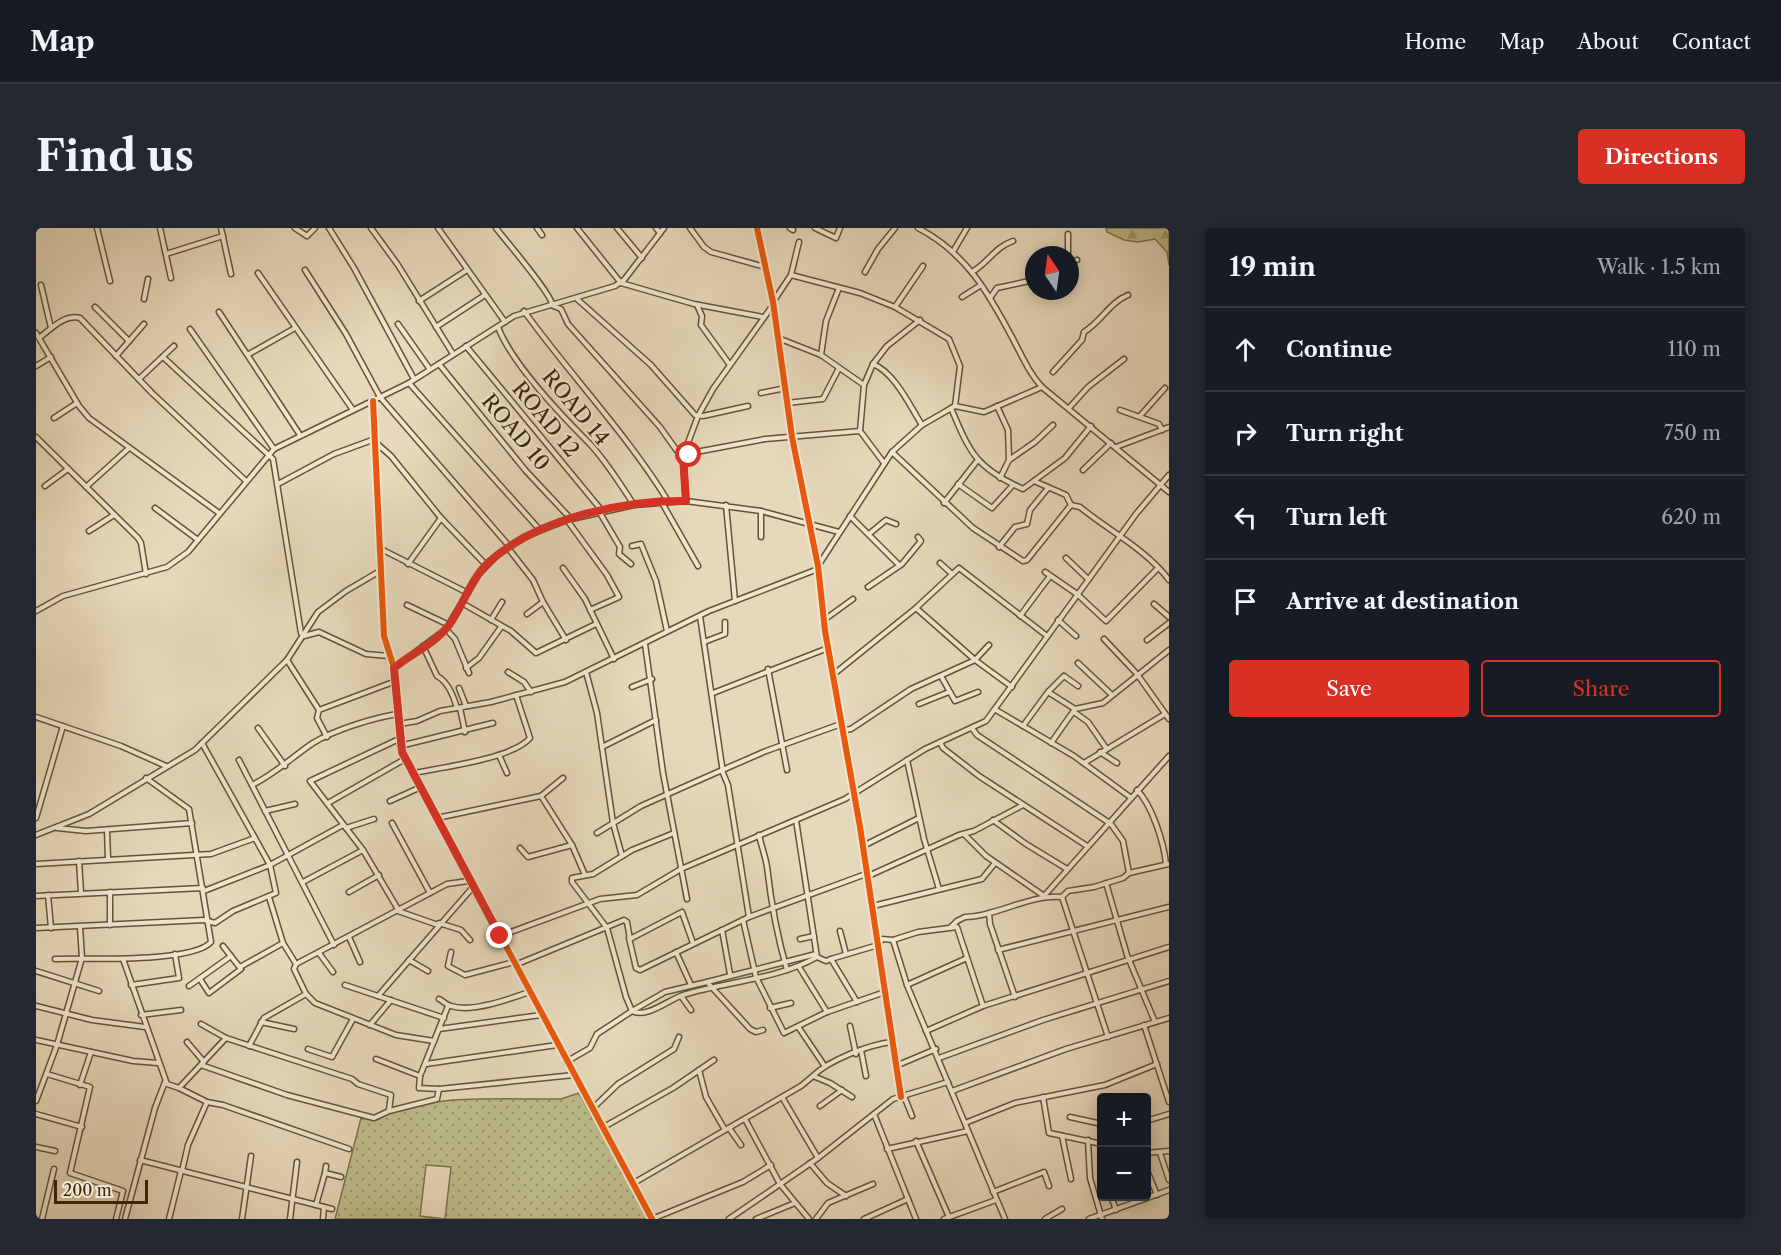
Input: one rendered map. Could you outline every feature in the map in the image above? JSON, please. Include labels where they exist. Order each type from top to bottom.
[{"type":"street","points":[[98,228],[110,281]]},
{"type":"street","points":[[159,228],[171,278]]},
{"type":"street","points":[[221,228],[231,274]]},
{"type":"street","points":[[295,228],[307,236],[315,228]]},
{"type":"street","points":[[329,228],[354,268],[414,379]]},
{"type":"street","points":[[370,228],[398,265],[453,354]]},
{"type":"street","points":[[438,228],[505,322]]},
{"type":"street","points":[[496,228],[531,275],[543,286],[550,304],[561,309],[568,324],[660,427],[678,454],[683,456],[765,440],[860,431]]},
{"type":"street","points":[[537,228],[542,235]]},
{"type":"street","points":[[577,228],[621,283],[651,294],[763,317]]},
{"type":"street","points":[[617,228],[642,258]]},
{"type":"street","points":[[656,228],[660,233]]},
{"type":"street","points":[[36,611],[63,596],[146,574],[173,564],[198,540],[274,449],[409,383],[429,368],[524,312],[621,283],[664,228]]},
{"type":"street","points":[[690,228],[704,247],[711,252],[765,267]]},
{"type":"street","points":[[757,228],[773,303],[792,437],[818,568],[828,648],[863,846],[903,1096],[912,1116]]},
{"type":"street","points":[[814,228],[836,238],[840,228]]},
{"type":"street","points":[[865,272],[878,249],[895,228]]},
{"type":"street","points":[[918,228],[954,250],[972,272],[990,298],[1031,372],[1042,387],[1169,492]]},
{"type":"street","points":[[954,250],[967,228]]},
{"type":"street","points":[[1068,234],[1069,246]]},
{"type":"street","points":[[166,254],[223,236]]},
{"type":"street","points":[[972,272],[988,263],[993,253],[1003,244],[1012,241]]},
{"type":"street","points":[[686,501],[683,456],[698,416],[713,389],[791,275],[799,242]]},
{"type":"street","points":[[895,307],[923,266]]},
{"type":"street","points":[[305,270],[346,334],[380,397],[508,547],[533,580],[565,640]]},
{"type":"street","points":[[419,302],[467,270]]},
{"type":"street","points":[[258,273],[353,410]]},
{"type":"street","points":[[791,275],[860,293],[895,307],[920,320],[951,342],[960,373],[953,407],[957,426],[977,461],[1000,478],[1025,489],[1065,458],[1091,426]]},
{"type":"street","points":[[144,299],[148,279]]},
{"type":"street","points":[[990,298],[997,288],[1025,282]]},
{"type":"street","points":[[41,285],[51,329]]},
{"type":"street","points":[[962,297],[981,285]]},
{"type":"street","points":[[821,355],[826,321],[839,288]]},
{"type":"street","points":[[1053,372],[1082,340],[1084,332],[1106,315],[1116,301],[1128,295]]},
{"type":"street","points":[[436,327],[485,296]]},
{"type":"street","points":[[577,298],[651,365],[698,416]]},
{"type":"street","points":[[698,305],[702,316],[700,325],[730,365]]},
{"type":"street","points":[[95,307],[129,341]]},
{"type":"street","points":[[219,312],[249,354],[300,435]]},
{"type":"street","points":[[524,312],[566,368],[642,460],[668,501]]},
{"type":"street","points":[[39,338],[69,318],[80,318],[139,379],[246,481]]},
{"type":"street","points":[[884,463],[860,431],[864,385],[873,364],[887,346],[920,320]]},
{"type":"street","points":[[116,356],[144,324]]},
{"type":"street","points":[[398,324],[429,368]]},
{"type":"street","name":"ROAD 14","points":[[498,327],[510,351],[558,411],[588,442],[634,505]]},
{"type":"street","points":[[190,328],[274,449]]},
{"type":"street","points":[[249,354],[296,328]]},
{"type":"street","points":[[36,333],[77,403],[89,418],[219,513]]},
{"type":"street","points":[[778,338],[821,355],[864,385]]},
{"type":"street","points":[[139,379],[174,346]]},
{"type":"street","name":"ROAD 12","points":[[466,346],[601,512],[620,547],[620,554],[631,564]]},
{"type":"street","points":[[36,366],[51,357]]},
{"type":"street","points":[[163,357],[274,463],[296,608],[301,633],[304,636]]},
{"type":"street","points":[[1069,408],[1088,387],[1124,359]]},
{"type":"street","name":"ROAD 10","points":[[439,364],[569,520],[608,575],[619,597],[590,610]]},
{"type":"street","points":[[873,364],[879,366],[897,387],[922,425]]},
{"type":"street","points":[[787,403],[823,399],[839,368]]},
{"type":"street","points":[[409,383],[539,529]]},
{"type":"street","points":[[399,724],[417,722],[440,711],[531,692],[565,682],[700,616],[818,568],[892,452],[922,425],[953,407],[984,412],[1042,387]]},
{"type":"street","points":[[761,393],[786,388]]},
{"type":"street","points":[[1140,416],[1165,388]]},
{"type":"street","points":[[374,401],[384,636],[388,656],[394,668],[399,739],[405,758],[652,1219],[743,1182],[771,1165]]},
{"type":"street","points":[[54,418],[77,403]]},
{"type":"street","points":[[698,416],[748,406]]},
{"type":"street","points":[[997,406],[1008,430],[1009,460],[1000,478]]},
{"type":"street","points":[[1120,410],[1161,425],[1162,430]]},
{"type":"street","points":[[1009,460],[1035,442],[1053,425]]},
{"type":"street","points":[[1116,447],[1169,427]]},
{"type":"street","points":[[36,437],[141,543],[146,574]]},
{"type":"street","points":[[278,484],[334,454],[375,440]]},
{"type":"street","points":[[375,440],[409,476],[441,518],[486,565]]},
{"type":"street","points":[[1083,470],[1111,443]]},
{"type":"street","points":[[86,487],[128,448]]},
{"type":"street","points":[[892,452],[945,503],[999,547],[1023,561],[1027,560],[1071,505]]},
{"type":"street","points":[[945,503],[977,461]]},
{"type":"street","points":[[45,486],[68,469]]},
{"type":"street","points":[[500,936],[589,906],[600,899],[637,895],[681,869],[737,843],[838,802],[907,760],[986,721],[1119,536],[1169,475]]},
{"type":"street","points":[[1034,481],[1066,495],[1071,505]]},
{"type":"street","points":[[958,484],[992,508],[1013,484]]},
{"type":"street","points":[[999,547],[1014,527],[1027,524],[1030,510],[1048,488]]},
{"type":"street","points":[[661,501],[698,566]]},
{"type":"street","points":[[394,668],[448,627],[486,565],[508,547],[539,529],[634,505],[661,501],[686,501],[761,511],[839,532]]},
{"type":"street","points":[[726,505],[735,601]]},
{"type":"street","points":[[1071,505],[1080,507],[1119,536],[1169,580]]},
{"type":"street","points":[[155,507],[198,540]]},
{"type":"street","points":[[761,511],[761,537]]},
{"type":"street","points":[[89,531],[114,515]]},
{"type":"street","points":[[850,516],[899,565]]},
{"type":"street","points":[[408,564],[441,518]]},
{"type":"street","points":[[869,534],[886,519],[896,524]]},
{"type":"street","points":[[868,587],[899,565],[921,541],[918,537]]},
{"type":"street","points":[[633,546],[641,544],[650,563],[667,631]]},
{"type":"street","points":[[379,548],[468,592]]},
{"type":"street","points":[[1066,558],[1088,579]]},
{"type":"street","points":[[940,563],[952,574]]},
{"type":"street","points":[[563,568],[590,610],[614,659]]},
{"type":"street","points":[[834,674],[916,608],[959,568],[1047,636]]},
{"type":"street","points":[[1045,572],[1077,594],[1098,615],[1108,620],[1158,568]]},
{"type":"street","points":[[36,835],[88,814],[202,743],[287,660],[318,612],[328,603],[380,571]]},
{"type":"street","points":[[1020,616],[1050,576]]},
{"type":"street","points":[[824,620],[853,599]]},
{"type":"street","points":[[491,620],[502,602]]},
{"type":"street","points":[[527,614],[543,602]]},
{"type":"street","points":[[462,603],[520,638],[536,654],[596,624]]},
{"type":"street","points":[[1154,604],[1169,617]]},
{"type":"street","points":[[407,605],[448,627],[467,670],[501,627]]},
{"type":"street","points":[[916,608],[975,660],[1012,687]]},
{"type":"street","points":[[700,616],[749,917]]},
{"type":"street","points":[[1058,620],[1076,636]]},
{"type":"street","points":[[704,642],[724,635],[727,630],[725,622]]},
{"type":"street","points":[[1147,640],[1169,623]]},
{"type":"street","points":[[304,636],[319,632],[366,654],[388,656]]},
{"type":"street","points":[[1104,639],[1137,674],[1169,719]]},
{"type":"street","points":[[645,644],[674,833],[687,899]]},
{"type":"street","points":[[841,724],[845,730],[851,729],[911,689],[975,660],[989,645]]},
{"type":"street","points":[[423,646],[437,676],[443,678],[450,689],[465,732]]},
{"type":"street","points":[[712,693],[768,669],[802,660],[828,648]]},
{"type":"street","points":[[1051,743],[1075,710],[1098,705],[1169,650]]},
{"type":"street","points":[[287,660],[319,710],[317,717],[327,737]]},
{"type":"street","points":[[1078,663],[1112,695]]},
{"type":"street","points":[[768,669],[787,770]]},
{"type":"street","points":[[508,672],[524,682],[531,692]]},
{"type":"street","points":[[586,672],[602,747],[613,823],[622,856]]},
{"type":"street","points":[[941,676],[955,700],[978,692]]},
{"type":"street","points":[[1023,726],[1048,692],[1064,676],[1078,686]]},
{"type":"street","points":[[632,687],[652,679]]},
{"type":"street","points":[[319,710],[396,681]]},
{"type":"street","points":[[459,688],[466,706]]},
{"type":"street","points":[[919,704],[949,692]]},
{"type":"street","points":[[1048,692],[1088,722],[1106,748]]},
{"type":"street","points":[[414,773],[510,752],[530,738],[516,695]]},
{"type":"street","points":[[996,710],[1083,763],[1130,797]]},
{"type":"street","points":[[252,785],[285,766],[311,745],[327,737],[375,719],[397,714]]},
{"type":"street","points":[[1083,763],[1165,714]]},
{"type":"street","points":[[36,717],[121,746],[166,766]]},
{"type":"street","points":[[602,747],[656,720]]},
{"type":"street","points":[[400,746],[465,732],[493,723]]},
{"type":"street","points":[[597,833],[641,806],[781,746],[841,724]]},
{"type":"street","points":[[36,818],[63,726]]},
{"type":"street","points":[[258,728],[285,766]]},
{"type":"street","points":[[972,728],[997,748],[1108,821],[1123,841],[1129,873]]},
{"type":"street","points":[[399,739],[311,779],[310,783],[363,850],[399,911],[461,930],[471,940]]},
{"type":"street","points":[[940,742],[943,748],[979,776],[1087,846]]},
{"type":"street","points":[[36,928],[215,922],[233,911],[276,893],[270,865],[202,743]]},
{"type":"street","points":[[1100,752],[1117,763]]},
{"type":"street","points":[[499,755],[507,773]]},
{"type":"street","points":[[1044,896],[1108,821],[1169,756]]},
{"type":"street","points":[[328,803],[405,758]]},
{"type":"street","points":[[239,760],[334,945]]},
{"type":"street","points":[[907,760],[919,818],[939,889]]},
{"type":"street","points":[[55,959],[123,959],[175,954],[207,947],[212,942],[189,809],[146,778]]},
{"type":"street","points":[[437,818],[541,796],[563,778]]},
{"type":"street","points":[[390,801],[421,787]]},
{"type":"street","points":[[951,927],[957,921],[1044,896],[1062,897],[1068,891],[1106,883],[1123,878],[1129,873],[1168,864],[1148,802],[1137,790]]},
{"type":"street","points":[[541,796],[572,845],[585,875]]},
{"type":"street","points":[[265,811],[295,804]]},
{"type":"street","points":[[451,952],[448,966],[465,975],[514,964],[626,920],[636,968],[640,970],[749,917],[866,876],[964,834],[1023,805]]},
{"type":"street","points":[[863,846],[919,818]]},
{"type":"street","points":[[36,896],[204,890],[270,865],[345,826],[374,819]]},
{"type":"street","points":[[796,820],[816,956]]},
{"type":"street","points":[[993,820],[1067,869]]},
{"type":"street","points":[[56,828],[86,831],[192,823]]},
{"type":"street","points":[[392,823],[430,893]]},
{"type":"street","points":[[107,830],[108,859]]},
{"type":"street","points":[[632,1011],[607,928],[571,881],[597,872],[622,856],[674,833]]},
{"type":"street","points":[[964,834],[995,863],[1044,896]]},
{"type":"street","points":[[759,835],[766,864],[772,908],[787,970]]},
{"type":"street","points":[[36,864],[197,855],[224,851],[255,838]]},
{"type":"street","points":[[520,848],[528,857],[572,845]]},
{"type":"street","points":[[303,882],[363,850]]},
{"type":"street","points":[[79,861],[81,894]]},
{"type":"street","points":[[873,906],[982,879],[995,863]]},
{"type":"street","points":[[349,892],[379,875]]},
{"type":"street","points":[[434,1041],[396,1035],[315,1003],[306,994],[294,969],[296,964],[430,893],[456,881],[469,881]]},
{"type":"street","points":[[1106,883],[1131,960],[1155,1022]]},
{"type":"street","points":[[378,996],[438,924],[473,887]]},
{"type":"street","points":[[110,892],[110,926]]},
{"type":"street","points":[[48,895],[51,928]]},
{"type":"street","points":[[269,897],[283,943],[296,964]]},
{"type":"street","points":[[1062,897],[1108,1037]]},
{"type":"street","points":[[998,950],[1169,907]]},
{"type":"street","points":[[629,938],[682,912],[693,943]]},
{"type":"street","points":[[990,912],[990,924],[1015,997]]},
{"type":"street","points":[[743,920],[756,977],[784,1034],[827,1012],[885,992]]},
{"type":"street","points":[[36,1101],[57,1045],[82,958],[80,927]]},
{"type":"street","points":[[566,1062],[590,1048],[597,1034],[665,992],[784,962],[816,956],[826,961],[878,945],[882,939],[892,940],[918,932],[951,927],[959,929],[983,1006]]},
{"type":"street","points":[[722,930],[730,974]]},
{"type":"street","points":[[840,931],[846,954]]},
{"type":"street","points":[[800,939],[814,936]]},
{"type":"street","points":[[349,937],[360,962]]},
{"type":"street","points":[[892,940],[926,1031],[936,1049],[1005,1219]]},
{"type":"street","points":[[200,978],[209,993],[241,969],[240,967],[283,943]]},
{"type":"street","points":[[223,946],[240,967]]},
{"type":"street","points":[[926,1031],[983,1006],[1169,947]]},
{"type":"street","points":[[676,952],[691,985]]},
{"type":"street","points":[[319,953],[333,972]]},
{"type":"street","points":[[131,985],[179,978],[175,954]]},
{"type":"street","points":[[189,986],[231,956]]},
{"type":"street","points":[[632,1011],[641,1013],[681,996],[799,967],[816,956]]},
{"type":"street","points":[[908,985],[967,957]]},
{"type":"street","points":[[123,959],[166,1082],[207,1102],[223,1105],[350,1149]]},
{"type":"street","points":[[831,959],[856,1002]]},
{"type":"street","points":[[409,960],[428,971]]},
{"type":"street","points":[[799,967],[827,1012]]},
{"type":"street","points":[[36,971],[99,991]]},
{"type":"street","points":[[939,1058],[972,1044],[1169,981]]},
{"type":"street","points":[[707,982],[750,1029],[756,1032],[763,1030]]},
{"type":"street","points":[[345,985],[444,1018]]},
{"type":"street","points":[[439,999],[448,1006],[465,1007],[502,1001],[529,992]]},
{"type":"street","points":[[249,1046],[261,1022],[267,1016],[306,994]]},
{"type":"street","points":[[681,996],[691,1010]]},
{"type":"street","points":[[370,1025],[391,1000]]},
{"type":"street","points":[[770,1008],[791,1003]]},
{"type":"street","points":[[36,1006],[66,1014],[145,1027]]},
{"type":"street","points":[[448,1006],[420,1076],[419,1088],[439,1089],[574,1075]]},
{"type":"street","points":[[141,1015],[181,1010]]},
{"type":"street","points":[[439,1029],[541,1015]]},
{"type":"street","points":[[952,1091],[1066,1049],[1169,1018]]},
{"type":"street","points":[[308,1049],[332,1057],[353,1019]]},
{"type":"street","points":[[261,1022],[294,1029]]},
{"type":"street","points":[[201,1024],[226,1038],[352,1079],[358,1084],[391,1095],[389,1111]]},
{"type":"street","points":[[1144,1025],[1169,1102]]},
{"type":"street","points":[[850,1026],[856,1053]]},
{"type":"street","points":[[799,1028],[824,1065]]},
{"type":"street","points":[[592,1109],[618,1084],[674,1049],[679,1037]]},
{"type":"street","points":[[179,1088],[226,1038]]},
{"type":"street","points":[[36,1040],[149,1064],[158,1063]]},
{"type":"street","points":[[187,1042],[202,1063],[287,1095],[363,1116],[374,1118],[389,1111],[437,1099],[439,1089]]},
{"type":"street","points":[[632,1185],[782,1097],[813,1076],[824,1065],[861,1050],[894,1042]]},
{"type":"street","points":[[426,1064],[557,1045]]},
{"type":"street","points":[[898,1065],[936,1049]]},
{"type":"street","points":[[861,1050],[866,1076]]},
{"type":"street","points":[[80,1084],[91,1052]]},
{"type":"street","points":[[375,1059],[420,1076]]},
{"type":"street","points":[[602,1128],[714,1060]]},
{"type":"street","points":[[965,1123],[1015,1103],[1096,1088],[1157,1064]]},
{"type":"street","points":[[699,1070],[706,1097],[727,1129],[741,1145]]},
{"type":"street","points":[[46,1074],[90,1088],[70,1173],[123,1191],[116,1219]]},
{"type":"street","points":[[813,1076],[852,1097]]},
{"type":"street","points":[[125,1219],[162,1087],[166,1082]]},
{"type":"street","points":[[729,1219],[818,1158],[893,1099],[948,1082]]},
{"type":"street","points":[[820,1106],[842,1090]]},
{"type":"street","points":[[782,1097],[818,1158]]},
{"type":"street","points":[[1042,1097],[1048,1132],[1097,1143]]},
{"type":"street","points":[[169,1219],[188,1145],[207,1102]]},
{"type":"street","points":[[36,1114],[82,1127]]},
{"type":"street","points":[[874,1114],[916,1219]]},
{"type":"street","points":[[1151,1119],[1169,1114]]},
{"type":"street","points":[[1070,1117],[1097,1123]]},
{"type":"street","points":[[745,1119],[780,1184],[809,1219]]},
{"type":"street","points":[[887,1149],[968,1131]]},
{"type":"street","points":[[1062,1136],[1071,1179]]},
{"type":"street","points":[[1088,1140],[1090,1178],[1101,1218]]},
{"type":"street","points":[[916,1141],[946,1218],[996,1200]]},
{"type":"street","points":[[36,1147],[55,1151]]},
{"type":"street","points":[[1151,1153],[1169,1151]]},
{"type":"street","points":[[1160,1153],[1169,1180]]},
{"type":"street","points":[[242,1219],[251,1156]]},
{"type":"street","points":[[140,1161],[332,1209]]},
{"type":"street","points":[[291,1219],[297,1162]]},
{"type":"street","points":[[810,1163],[827,1183],[846,1196]]},
{"type":"street","points":[[316,1205],[326,1167]]},
{"type":"street","points":[[42,1219],[54,1169]]},
{"type":"street","points":[[993,1192],[1044,1172],[1049,1186]]},
{"type":"street","points":[[325,1173],[341,1177]]},
{"type":"street","points":[[1151,1180],[1157,1195]]},
{"type":"street","points":[[816,1219],[824,1206],[873,1184]]},
{"type":"street","points":[[1089,1219],[1101,1218],[1169,1190]]},
{"type":"street","points":[[864,1219],[908,1199]]},
{"type":"street","points":[[1113,1201],[1116,1210]]},
{"type":"street","points":[[756,1219],[795,1203]]},
{"type":"street","points":[[323,1219],[324,1207]]},
{"type":"street","points":[[1045,1219],[1062,1209]]},
{"type":"green space","points":[[1106,228],[1169,228],[1169,265],[1167,252],[1155,239],[1138,242],[1124,240],[1107,232]]},
{"type":"green space","points":[[579,1093],[649,1219],[445,1219],[335,1219],[361,1118],[377,1120],[395,1111],[440,1101],[561,1099]],"holes":[[[426,1165],[451,1167],[445,1219],[420,1216]]]},
{"type":"cycle path","points":[[757,228],[773,302],[792,437],[818,566],[825,631],[860,827],[901,1097]]},
{"type":"cycle path","points":[[373,401],[384,636],[394,668],[402,752],[652,1219]]},
{"type":"route","points":[[500,936],[402,752],[394,668],[446,629],[486,565],[524,537],[539,529],[567,520],[634,505],[661,501],[686,501],[683,456],[689,455]]}]
